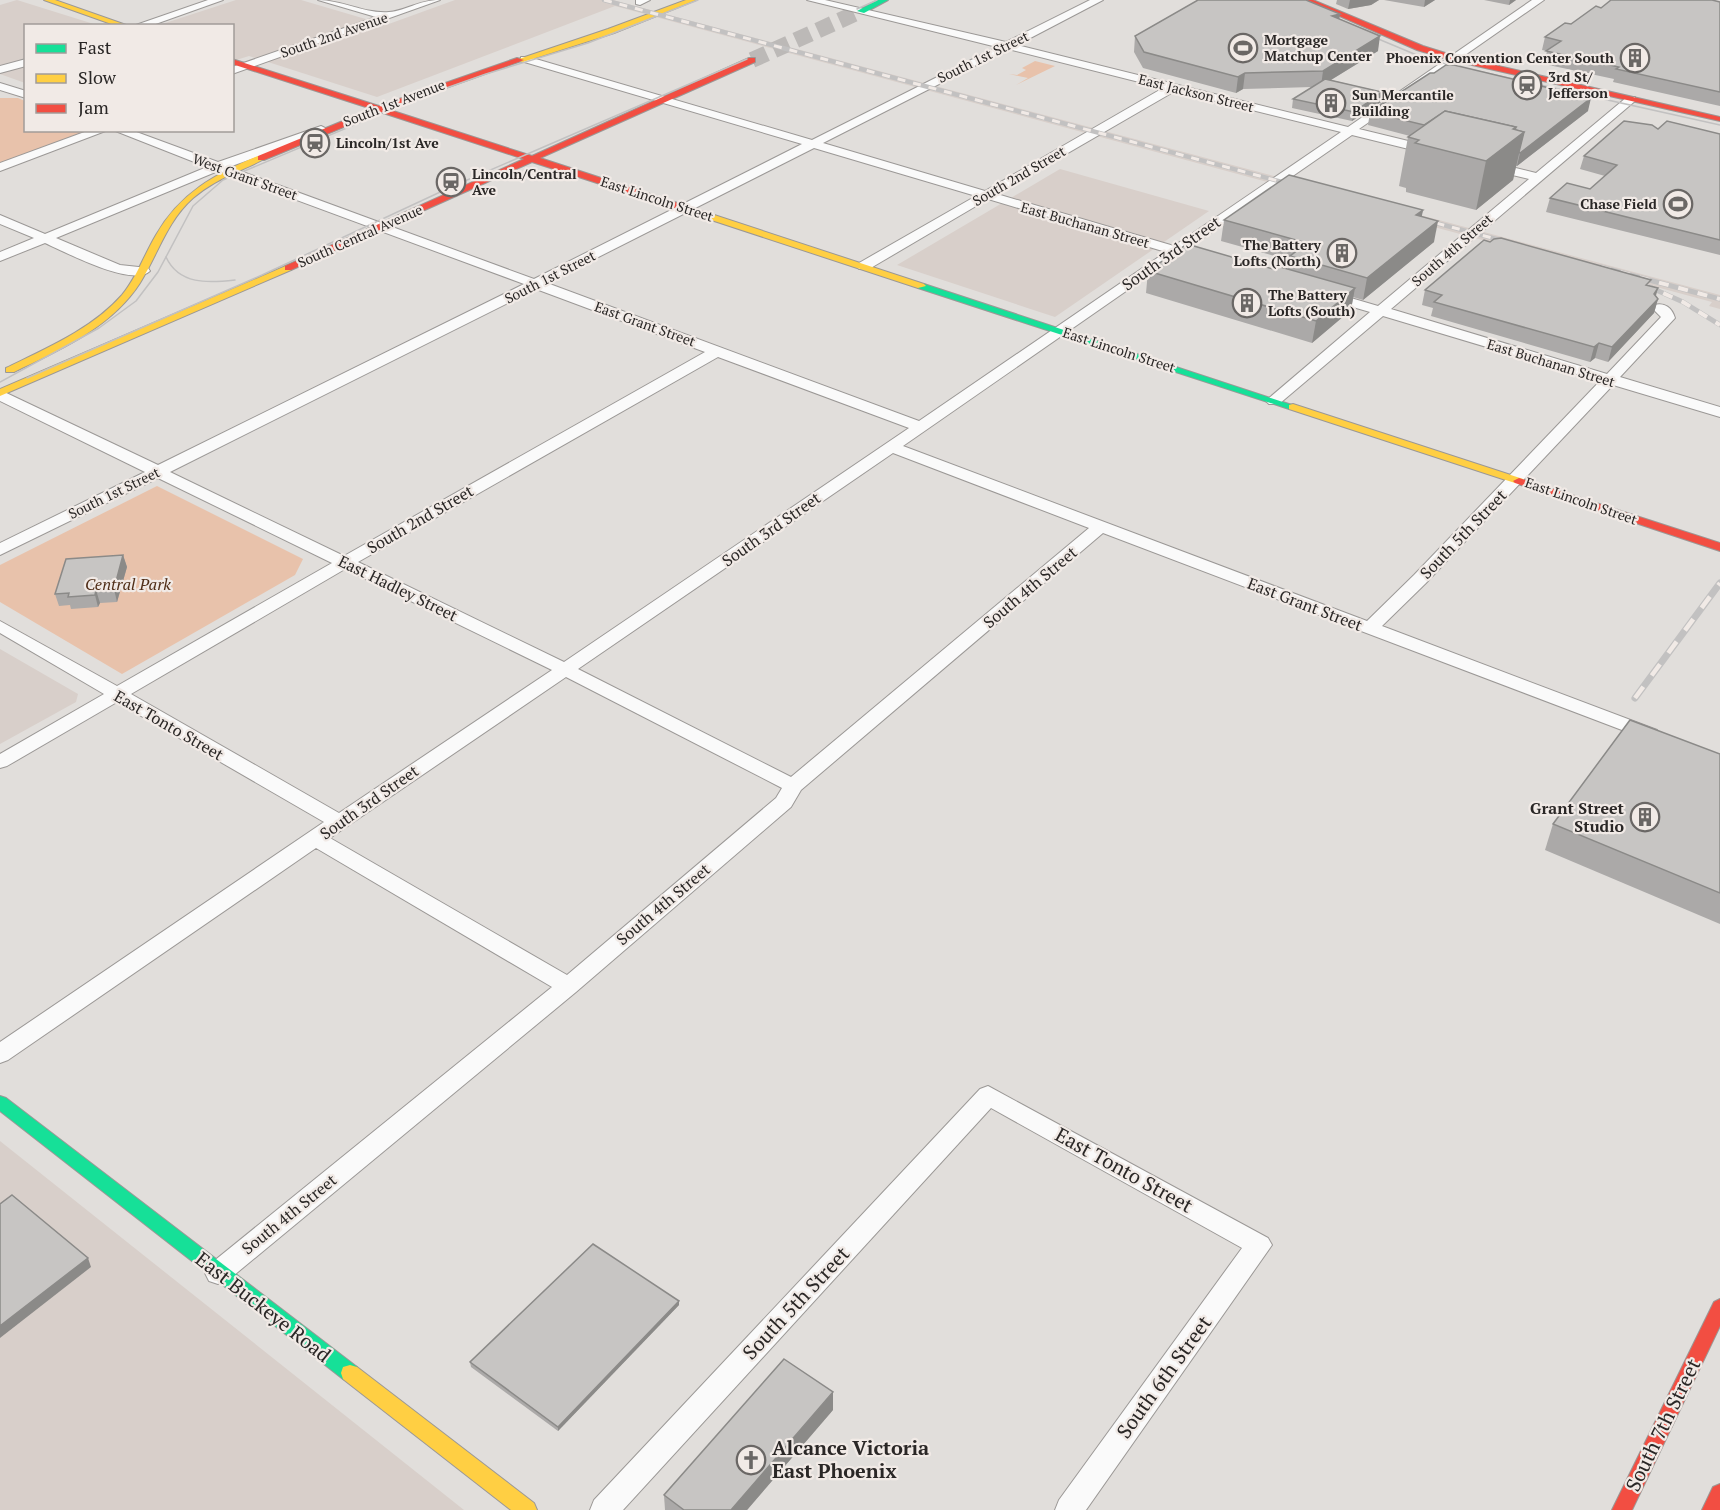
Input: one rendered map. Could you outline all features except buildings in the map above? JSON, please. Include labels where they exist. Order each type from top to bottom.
[{"type":"main road","points":[[48,0],[120,24]]},
{"type":"main road","name":"South 1st Avenue","points":[[224,169],[449,82],[611,31],[692,0]]},
{"type":"main road","points":[[857,11],[884,0]]},
{"type":"main road","points":[[1307,0],[1420,48],[1453,58],[1720,121]]},
{"type":"main road","name":"South Central Avenue","points":[[0,393],[373,224],[533,160],[657,98],[752,60]]},
{"type":"main road","name":"East Lincoln Street","points":[[234,62],[381,108],[533,160],[686,207],[1720,547]]},
{"type":"main road","points":[[517,154],[657,98]]},
{"type":"main road","points":[[0,375],[43,353],[110,311],[126,297],[182,203],[224,169]]},
{"type":"main road","name":"East Buckeye Road","points":[[0,1102],[218,1273],[528,1510]]},
{"type":"main road","name":"South 7th Street","points":[[1622,1510],[1720,1307]]},
{"type":"main road","points":[[1697,1355],[1712,1364]]},
{"type":"main road","points":[[1712,1510],[1720,1493]]},
{"type":"street","points":[[144,24],[218,0]]},
{"type":"street","points":[[323,0],[390,16]]},
{"type":"street","name":"South 2nd Avenue","points":[[234,70],[435,0]]},
{"type":"street","name":"East Jackson Street","points":[[812,0],[1449,155]]},
{"type":"street","name":"South 1st Street","points":[[0,550],[536,284],[1098,0]]},
{"type":"street","name":"South 3rd Street","points":[[0,1054],[565,670],[1539,0]]},
{"type":"street","name":"East Buchanan Street","points":[[525,59],[1200,258]]},
{"type":"street","points":[[0,70],[24,63]]},
{"type":"street","points":[[0,86],[24,94]]},
{"type":"street","name":"South 2nd Street","points":[[864,266],[1173,87]]},
{"type":"street","points":[[0,95],[14,91]]},
{"type":"street","name":"South 4th Street","points":[[1274,401],[1631,99]]},
{"type":"street","points":[[0,167],[96,132]]},
{"type":"street","name":"West Grant Street","points":[[124,132],[373,224]]},
{"type":"street","points":[[1484,164],[1538,177]]},
{"type":"street","points":[[0,257],[224,169]]},
{"type":"street","points":[[0,219],[115,268],[129,272],[143,271]]},
{"type":"street","name":"East Grant Street","points":[[373,224],[919,426]]},
{"type":"street","name":"East Buchanan Street","points":[[1312,291],[1720,412]]},
{"type":"street","name":"South 5th Street","points":[[1370,628],[1516,479],[1668,318],[1666,312],[1659,308]]},
{"type":"street","name":"South 2nd Street","points":[[0,762],[344,562],[717,351]]},
{"type":"street","name":"East Hadley Street","points":[[0,393],[565,670],[793,786]]},
{"type":"street","name":"East Grant Street","points":[[890,447],[1666,740]]},
{"type":"street","name":"South 4th Street","points":[[218,1273],[568,986],[784,802],[793,786],[1100,527]]},
{"type":"street","name":"East Tonto Street","points":[[0,626],[339,822]]},
{"type":"street","points":[[316,839],[568,986]]},
{"type":"street","name":"South 5th Street","points":[[604,1510],[988,1095]]},
{"type":"street","name":"East Tonto Street","points":[[988,1095],[1260,1245]]},
{"type":"street","name":"South 6th Street","points":[[1069,1510],[1260,1245]]},
{"type":"shaded area","points":[[17,0],[94,24],[24,24],[24,83],[0,74],[0,5]]},
{"type":"shaded area","points":[[236,0],[301,0],[386,25],[455,0],[613,0],[1720,295],[1720,309],[1709,306],[1712,302],[615,6],[377,97],[249,56],[234,61],[234,24],[162,24]]},
{"type":"shaded area","points":[[1060,169],[1209,211],[1055,317],[897,265]]},
{"type":"shaded area","points":[[0,649],[78,694],[76,702],[0,744]]},
{"type":"shaded area","points":[[0,1141],[464,1510],[0,1510]]},
{"type":"green space","points":[[1035,61],[1055,66],[1016,85],[1028,78],[1009,74],[1017,75],[1026,70],[1022,68]]},
{"type":"green space","points":[[0,98],[18,98],[24,101],[24,132],[89,132],[0,163]]},
{"type":"green space","name":"Central Park","points":[[157,486],[303,559],[295,575],[122,674],[0,602],[0,565]]},
{"type":"tunnel","points":[[752,60],[861,11]]},
{"type":"tram line","points":[[0,382],[99,328],[136,301],[158,272],[193,206],[223,180],[418,98],[486,74],[588,43],[698,0]]},
{"type":"tram line","points":[[857,9],[877,0]]},
{"type":"tram line","points":[[1364,33],[1419,56],[1446,64],[1720,125]]},
{"type":"tram line","points":[[27,378],[262,275],[451,187],[747,59]]},
{"type":"tram line","points":[[166,257],[178,273],[186,277],[215,282],[235,280]]},
{"type":"railway","points":[[604,0],[1297,186]]},
{"type":"railway","points":[[1421,219],[1511,243]]},
{"type":"railway","points":[[1601,267],[1720,299]]},
{"type":"railway","points":[[1645,285],[1683,302],[1720,325]]},
{"type":"railway","points":[[1635,698],[1720,583]]},
{"type":"traffic: fast","points":[[861,11],[884,0]]},
{"type":"traffic: fast","points":[[921,286],[1293,407]]},
{"type":"traffic: fast","points":[[0,1102],[350,1373]]},
{"type":"traffic: slow","points":[[48,0],[120,24]]},
{"type":"traffic: slow","points":[[520,60],[611,31],[692,0]]},
{"type":"traffic: slow","points":[[10,370],[71,339],[100,320],[125,297],[144,268],[169,221],[190,196],[215,179],[261,158]]},
{"type":"traffic: slow","points":[[696,212],[921,286]]},
{"type":"traffic: slow","points":[[0,393],[288,268]]},
{"type":"traffic: slow","points":[[1293,407],[1519,481]]},
{"type":"traffic: slow","points":[[350,1373],[527,1510]]},
{"type":"traffic: jam","points":[[1307,0],[1420,48],[1453,58],[1720,119]]},
{"type":"traffic: jam","points":[[261,158],[389,105],[520,60]]},
{"type":"traffic: jam","points":[[288,268],[752,60]]},
{"type":"traffic: jam","points":[[234,62],[696,212]]},
{"type":"traffic: jam","points":[[1519,481],[1720,547]]},
{"type":"traffic: jam","points":[[1622,1510],[1720,1307]]},
{"type":"traffic: jam","points":[[1712,1510],[1720,1493]]},
{"type":"place","name":"Mortgage Matchup Center","points":[[1243,48]]},
{"type":"place","name":"Phoenix Convention Center South","points":[[1635,58]]},
{"type":"place","name":"3rd St/ Jefferson","points":[[1527,85]]},
{"type":"place","name":"Sun Mercantile Building","points":[[1331,103]]},
{"type":"place","name":"Lincoln/1st Ave","points":[[315,143]]},
{"type":"place","name":"Lincoln/Central Ave","points":[[451,182]]},
{"type":"place","name":"Chase Field","points":[[1678,204]]},
{"type":"place","name":"The Battery Lofts (North)","points":[[1342,253]]},
{"type":"place","name":"The Battery Lofts (South)","points":[[1247,303]]},
{"type":"place","name":"Grant Street Studio","points":[[1645,817]]},
{"type":"place","name":"Alcance Victoria East Phoenix","points":[[751,1460]]}]
